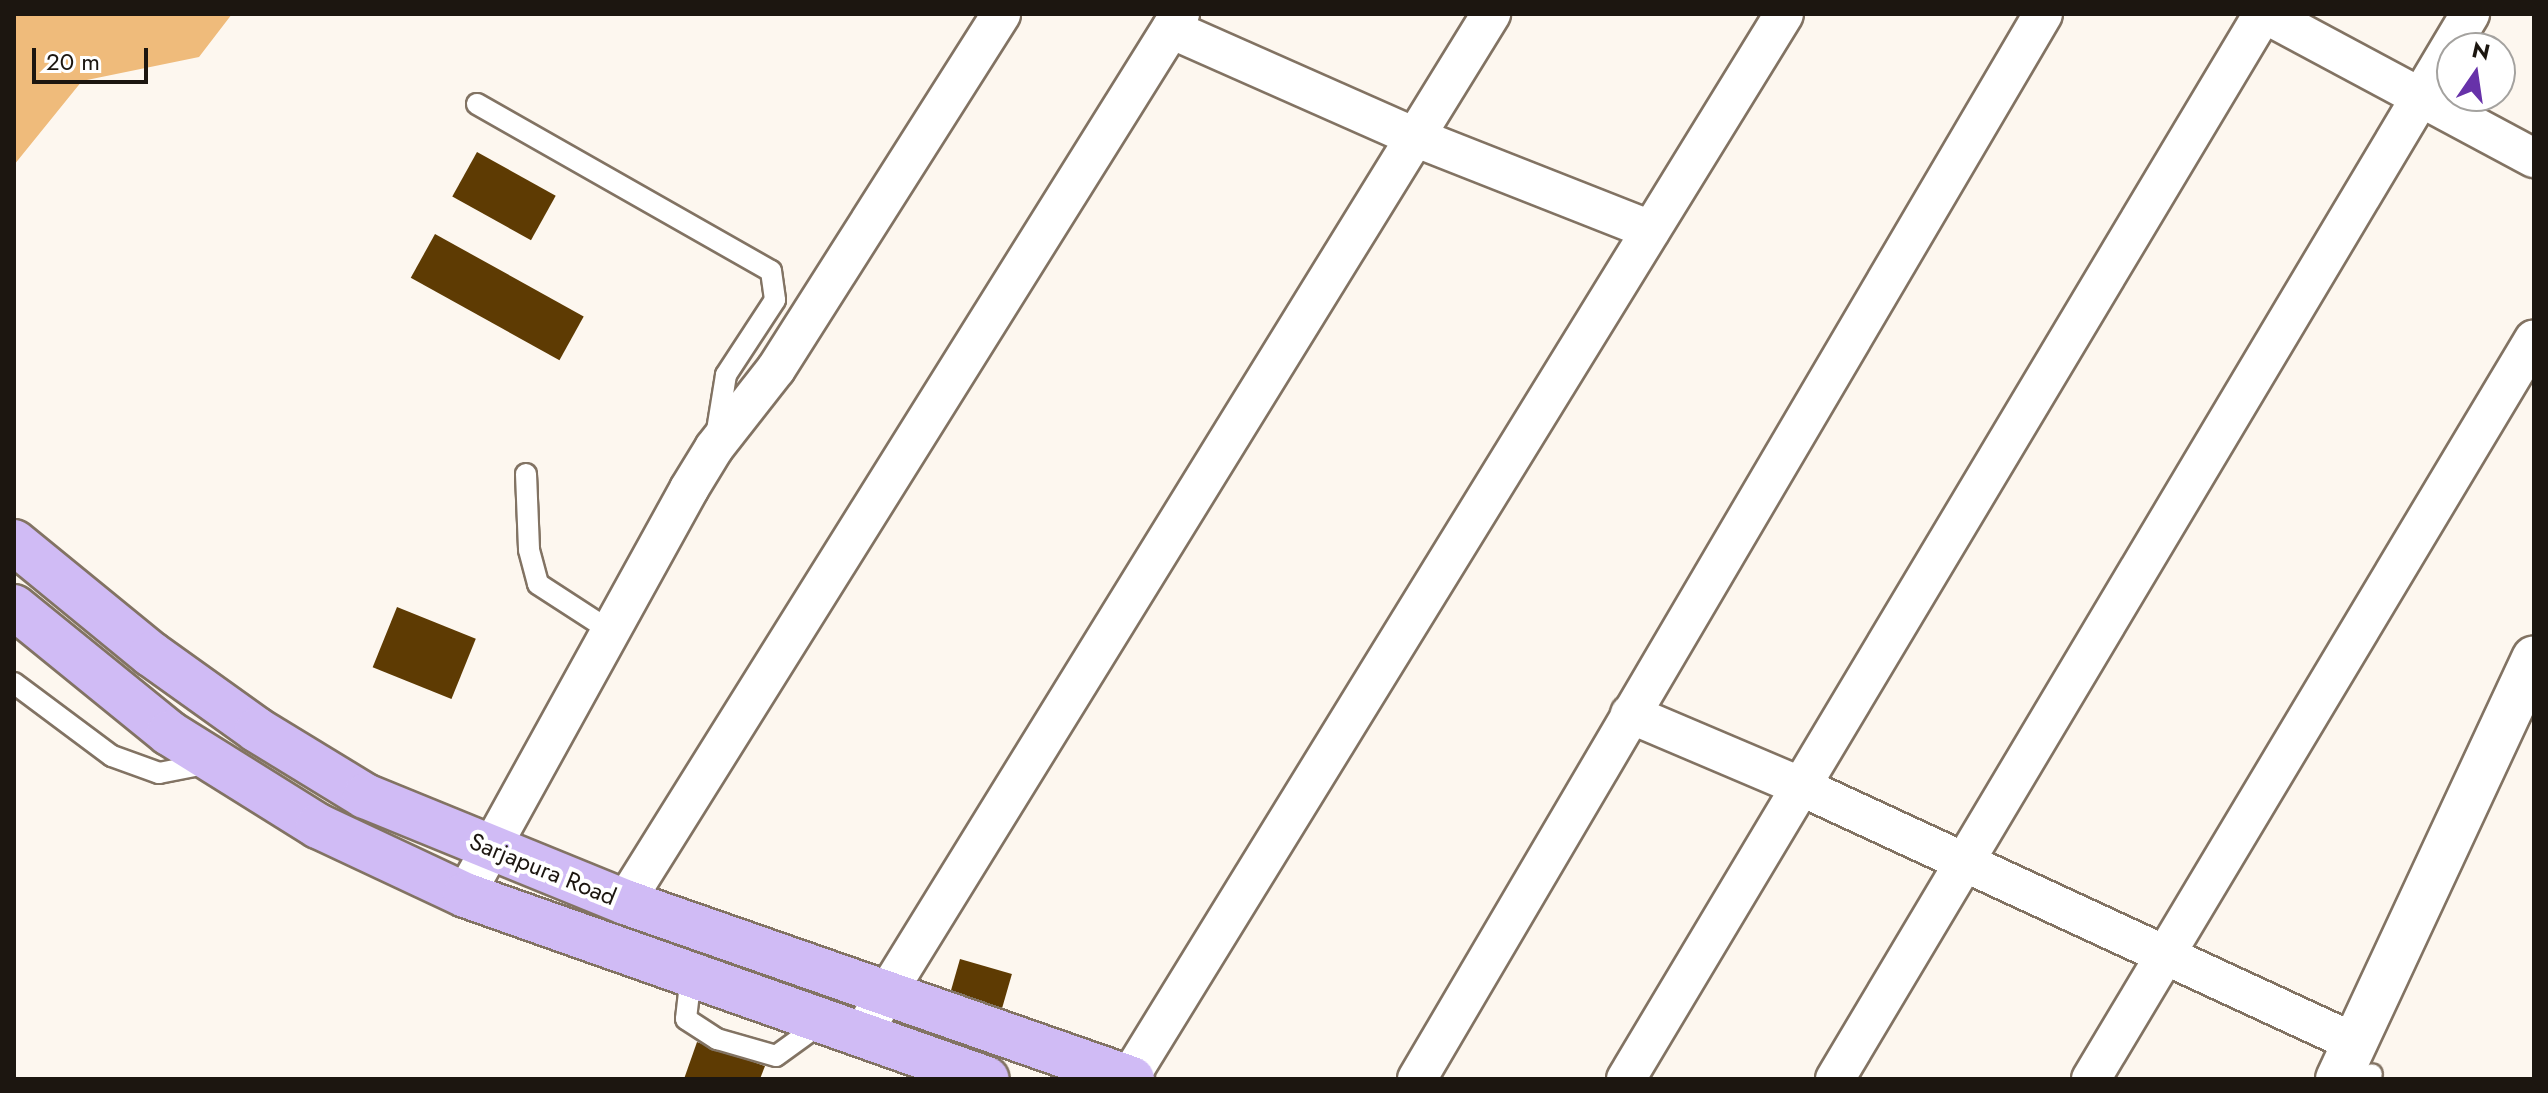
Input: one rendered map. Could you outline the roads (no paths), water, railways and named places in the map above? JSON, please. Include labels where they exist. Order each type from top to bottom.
[{"type":"main road","name":"Sarjapura Road","points":[[14,542],[151,654],[257,730],[365,796],[625,902],[1131,1078]]},
{"type":"main road","name":"Sarjapura Road","points":[[14,607],[169,733],[318,826],[465,895],[987,1079]]},
{"type":"street","points":[[465,895],[714,448],[776,369],[1001,14]]},
{"type":"street","points":[[843,1028],[884,994],[1491,14]]},
{"type":"street","points":[[1131,1078],[1784,14]]},
{"type":"street","points":[[1417,1079],[2043,14]]},
{"type":"street","points":[[1626,1079],[2264,14],[2534,158]]},
{"type":"street","points":[[1835,1079],[2423,99],[2470,14]]},
{"type":"street","points":[[625,902],[1176,21],[1417,138],[1650,230]]},
{"type":"street","points":[[2091,1079],[2162,954],[2534,339]]},
{"type":"street","points":[[1630,714],[1802,787],[2162,954],[2359,1069],[2534,658]]},
{"type":"lane","points":[[477,104],[771,271],[775,300],[726,375],[714,448]]},
{"type":"lane","points":[[526,474],[529,550],[538,584],[612,632]]},
{"type":"lane","points":[[14,683],[112,756],[159,773],[216,762]]}]
